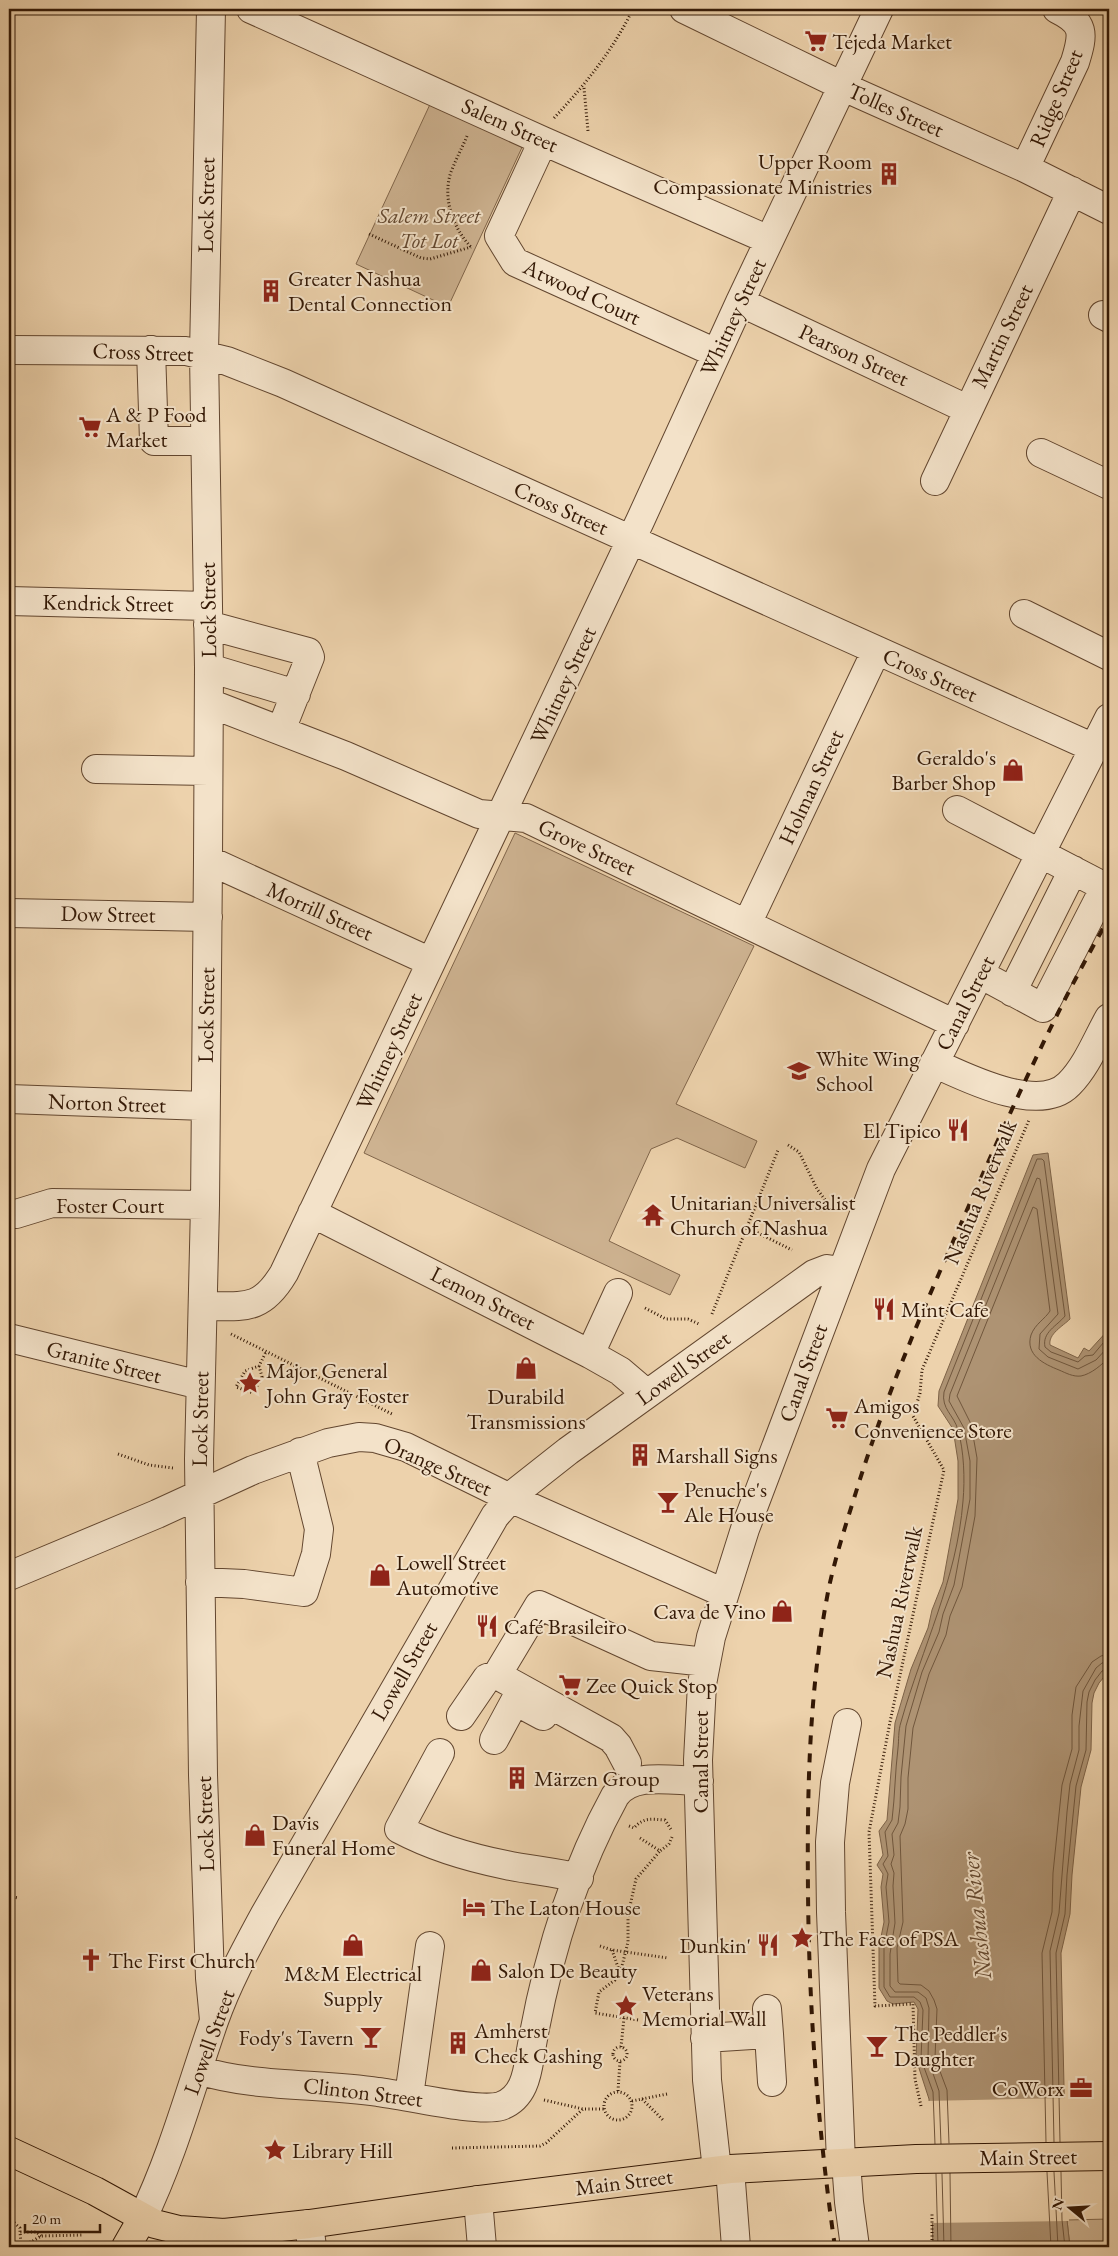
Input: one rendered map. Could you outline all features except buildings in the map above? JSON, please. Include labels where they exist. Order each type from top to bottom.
[{"type":"main road","name":"Main Street","points":[[9,2151],[104,2196],[142,2219],[169,2228],[185,2239],[224,2233],[311,2236],[478,2200],[724,2170],[916,2159],[1109,2156]]},
{"type":"main road","points":[[126,2247],[142,2219]]},
{"type":"street","name":"Lock Street","points":[[211,9],[204,354],[209,668],[208,916],[199,1494],[203,1775],[210,1978],[214,2020]]},
{"type":"street","name":"Salem Street","points":[[251,9],[546,133],[591,162],[769,240]]},
{"type":"street","name":"Tolles Street","points":[[684,9],[841,85],[1025,168],[1109,210]]},
{"type":"street","name":"Whitney Street","points":[[203,1306],[240,1306],[255,1303],[268,1296],[284,1273],[631,539],[841,85],[879,9]]},
{"type":"street","name":"Ridge Street","points":[[1025,168],[1075,62],[1080,46],[1082,34],[1078,22],[1057,9]]},
{"type":"street","name":"Atwood Court","points":[[546,133],[499,236],[516,262],[716,353]]},
{"type":"street","name":"Martin Street","points":[[934,482],[1072,191]]},
{"type":"street","name":"Pearson Street","points":[[740,302],[967,409]]},
{"type":"street","name":"Cross Street","points":[[9,350],[186,350],[204,354],[283,383],[1094,748]]},
{"type":"street","points":[[151,350],[154,442],[205,441]]},
{"type":"street","points":[[1041,453],[1109,485]]},
{"type":"street","name":"Kendrick Street","points":[[9,601],[208,615],[308,652],[310,657],[296,694]]},
{"type":"street","points":[[1024,614],[1109,656]]},
{"type":"street","name":"Holman Street","points":[[747,924],[876,651]]},
{"type":"street","points":[[209,668],[296,694],[281,730]]},
{"type":"street","name":"Grove Street","points":[[209,703],[355,759],[479,814],[526,818],[955,1024]]},
{"type":"street","name":"Canal Street","points":[[736,2247],[724,2170],[710,2118],[705,2038],[699,1782],[700,1716],[706,1662],[724,1593],[841,1271],[881,1169],[1109,718]]},
{"type":"street","points":[[96,769],[208,771]]},
{"type":"street","points":[[957,810],[1105,887],[1043,1008],[980,974]]},
{"type":"street","name":"Morrill Street","points":[[208,860],[431,962]]},
{"type":"street","points":[[1012,992],[1073,870]]},
{"type":"street","name":"Dow Street","points":[[9,913],[208,916]]},
{"type":"street","points":[[934,1063],[988,1086],[1018,1094],[1054,1093],[1069,1084],[1082,1066],[1109,1018]]},
{"type":"street","name":"Norton Street","points":[[9,1099],[205,1106]]},
{"type":"street","name":"Foster Court","points":[[16,1214],[52,1203],[205,1205]]},
{"type":"street","name":"Lemon Street","points":[[312,1212],[590,1354],[620,1371],[647,1394]]},
{"type":"street","name":"Lowell Street","points":[[142,2219],[163,2175],[214,2020],[232,1978],[270,1906],[488,1525],[510,1498],[568,1451],[647,1394],[814,1274],[827,1269],[841,1271]]},
{"type":"street","points":[[590,1354],[618,1293]]},
{"type":"street","name":"Granite Street","points":[[9,1338],[200,1385]]},
{"type":"street","name":"Orange Street","points":[[9,1576],[157,1514],[253,1470],[300,1452],[345,1439],[359,1437],[382,1440],[406,1447],[510,1498],[724,1593]]},
{"type":"street","points":[[200,1582],[244,1584],[304,1592],[316,1554],[319,1529],[300,1452]]},
{"type":"street","points":[[460,1716],[488,1678],[497,1675],[539,1605],[651,1656],[706,1662]]},
{"type":"street","points":[[497,1675],[611,1738],[618,1746],[631,1772]]},
{"type":"street","points":[[494,1740],[515,1701],[610,1751],[631,1772],[699,1782]]},
{"type":"street","points":[[847,1723],[836,1783],[830,1842],[831,1922],[844,2162],[855,2247]]},
{"type":"street","points":[[440,1753],[399,1829],[416,1838],[485,1860],[547,1870],[579,1878]]},
{"type":"street","points":[[532,2094],[527,2073],[545,1977],[579,1878],[616,1796],[631,1772]]},
{"type":"street","points":[[409,2096],[430,1946]]},
{"type":"street","points":[[705,2038],[768,2022],[772,2082]]},
{"type":"street","name":"Clinton Street","points":[[198,2070],[233,2078],[358,2089],[470,2106],[493,2107],[509,2102],[516,2097],[532,2094]]},
{"type":"street","points":[[478,2200],[482,2247]]},
{"type":"path","points":[[546,133],[584,87],[620,35],[633,9]]},
{"type":"path","points":[[584,87],[591,162]]},
{"type":"path","points":[[464,144],[448,186],[455,226],[471,248],[476,250]]},
{"type":"path","points":[[369,234],[421,258],[430,259],[471,248]]},
{"type":"path","name":"Nashua Riverwalk","points":[[921,2106],[916,2078],[913,2004],[875,2006],[869,1832],[890,1722],[944,1470],[913,1416],[920,1393],[922,1370],[1026,1131],[1033,1095]]},
{"type":"path","points":[[788,1145],[799,1152],[817,1189],[829,1205]]},
{"type":"path","points":[[712,1315],[778,1150]]},
{"type":"path","points":[[748,1228],[792,1250]]},
{"type":"path","points":[[645,1308],[666,1319],[688,1318],[703,1328]]},
{"type":"path","points":[[231,1334],[400,1417]]},
{"type":"path","points":[[259,1366],[245,1371],[236,1387],[253,1393],[262,1377],[259,1366],[266,1352]]},
{"type":"path","points":[[118,1454],[149,1465],[179,1468]]},
{"type":"path","points":[[623,1824],[634,1828],[646,1818],[665,1820],[673,1834],[669,1844],[660,1850],[636,1879],[628,1916],[628,1942],[620,1974],[599,1992],[595,2013],[638,2020]]},
{"type":"path","points":[[640,1838],[660,1850]]},
{"type":"path","points":[[9,1896],[18,1898]]},
{"type":"path","points":[[600,1946],[626,1953],[668,1958]]},
{"type":"path","points":[[612,1950],[620,1974]]},
{"type":"path","points":[[621,2048],[624,2018]]},
{"type":"path","points":[[620,2061],[614,2057],[613,2052],[621,2048]]},
{"type":"path","points":[[620,2061],[624,2060],[627,2055],[626,2051],[621,2048]]},
{"type":"path","points":[[618,2091],[620,2061]]},
{"type":"path","points":[[618,2091],[626,2094],[632,2101],[629,2115],[622,2120],[612,2120],[604,2109],[605,2099],[608,2095],[618,2091]]},
{"type":"path","points":[[532,2094],[583,2109],[604,2109]]},
{"type":"path","points":[[632,2101],[667,2094]]},
{"type":"path","points":[[642,2099],[663,2120]]},
{"type":"path","points":[[452,2148],[540,2146],[546,2143],[583,2109]]},
{"type":"path","points":[[932,2212],[932,2247]]},
{"type":"path","points":[[9,2218],[20,2228],[21,2245],[41,2236],[83,2235]]},
{"type":"path","points":[[20,2232],[36,2232],[41,2236]]},
{"type":"green space","name":"Salem Street Tot Lot","points":[[432,100],[524,143],[448,307],[356,264]]},
{"type":"green space","points":[[515,833],[754,946],[676,1104],[757,1141],[745,1168],[677,1138],[651,1149],[609,1241],[680,1275],[670,1295],[364,1153]]},
{"type":"green space","points":[[1109,2219],[1109,2247],[1070,2247],[1067,2220]]},
{"type":"water","name":"Nashua River","points":[[1048,1153],[1070,1319],[1051,1337],[1050,1345],[1078,1358],[1084,1348],[1089,1351],[1109,1329],[1109,1671],[1099,1683],[1092,1703],[1091,1750],[1081,1787],[1070,1914],[1061,1953],[1067,2220],[1070,2247],[933,2247],[929,2099],[916,2059],[918,2009],[914,2002],[893,2004],[887,2001],[879,1988],[879,1947],[884,1922],[881,1887],[883,1874],[877,1865],[883,1855],[879,1831],[887,1820],[895,1723],[911,1669],[928,1628],[932,1610],[943,1582],[958,1499],[958,1461],[953,1429],[938,1406],[939,1391],[1033,1155]]},
{"type":"pier","points":[[1067,2098],[1069,2221],[930,2223],[926,2101]]},
{"type":"railway","points":[[835,2247],[819,2115],[812,2026],[808,1892],[808,1815],[813,1701],[822,1625],[829,1587],[841,1540],[867,1458],[917,1324],[1030,1070],[1068,993],[1109,918]]},
{"type":"place","name":"Tejeda Market","points":[[816,41]]},
{"type":"place","name":"Upper Room Compassionate Ministries","points":[[889,174]]},
{"type":"place","name":"Greater Nashua Dental Connection","points":[[271,291]]},
{"type":"place","name":"A & P Food Market","points":[[90,427]]},
{"type":"place","name":"Geraldo's Barber Shop","points":[[1013,770]]},
{"type":"place","name":"White Wing School","points":[[799,1071]]},
{"type":"place","name":"El Tipico","points":[[958,1130]]},
{"type":"place","name":"Unitarian Universalist Church of Nashua","points":[[653,1215]]},
{"type":"place","name":"Mint Cafe","points":[[884,1309]]},
{"type":"place","name":"Durabild Transmissions","points":[[526,1368]]},
{"type":"place","name":"Major General John Gray Foster","points":[[250,1383]]},
{"type":"place","name":"Amigos Convenience Store","points":[[837,1418]]},
{"type":"place","name":"Marshall Signs","points":[[640,1455]]},
{"type":"place","name":"Penuche's Ale House","points":[[668,1502]]},
{"type":"place","name":"Lowell Street Automotive","points":[[380,1575]]},
{"type":"place","name":"Cava de Vino","points":[[782,1611]]},
{"type":"place","name":"Café Brasileiro","points":[[487,1626]]},
{"type":"place","name":"Zee Quick Stop","points":[[570,1685]]},
{"type":"place","name":"Märzen Group","points":[[517,1778]]},
{"type":"place","name":"Davis Funeral Home","points":[[255,1835]]},
{"type":"place","name":"The Laton House","points":[[474,1907]]},
{"type":"place","name":"The Face of PSA","points":[[802,1938]]},
{"type":"place","name":"M&M Electrical Supply","points":[[353,1945]]},
{"type":"place","name":"Dunkin'","points":[[768,1945]]},
{"type":"place","name":"The First Church","points":[[91,1960]]},
{"type":"place","name":"Salon De Beauty","points":[[481,1970]]},
{"type":"place","name":"Veterans Memorial Wall","points":[[626,2006]]},
{"type":"place","name":"Fody's Tavern","points":[[371,2037]]},
{"type":"place","name":"Amherst Check Cashing","points":[[458,2043]]},
{"type":"place","name":"The Peddler's Daughter","points":[[877,2046]]},
{"type":"place","name":"CoWorx","points":[[1081,2088]]},
{"type":"place","name":"Library Hill","points":[[275,2150]]}]
